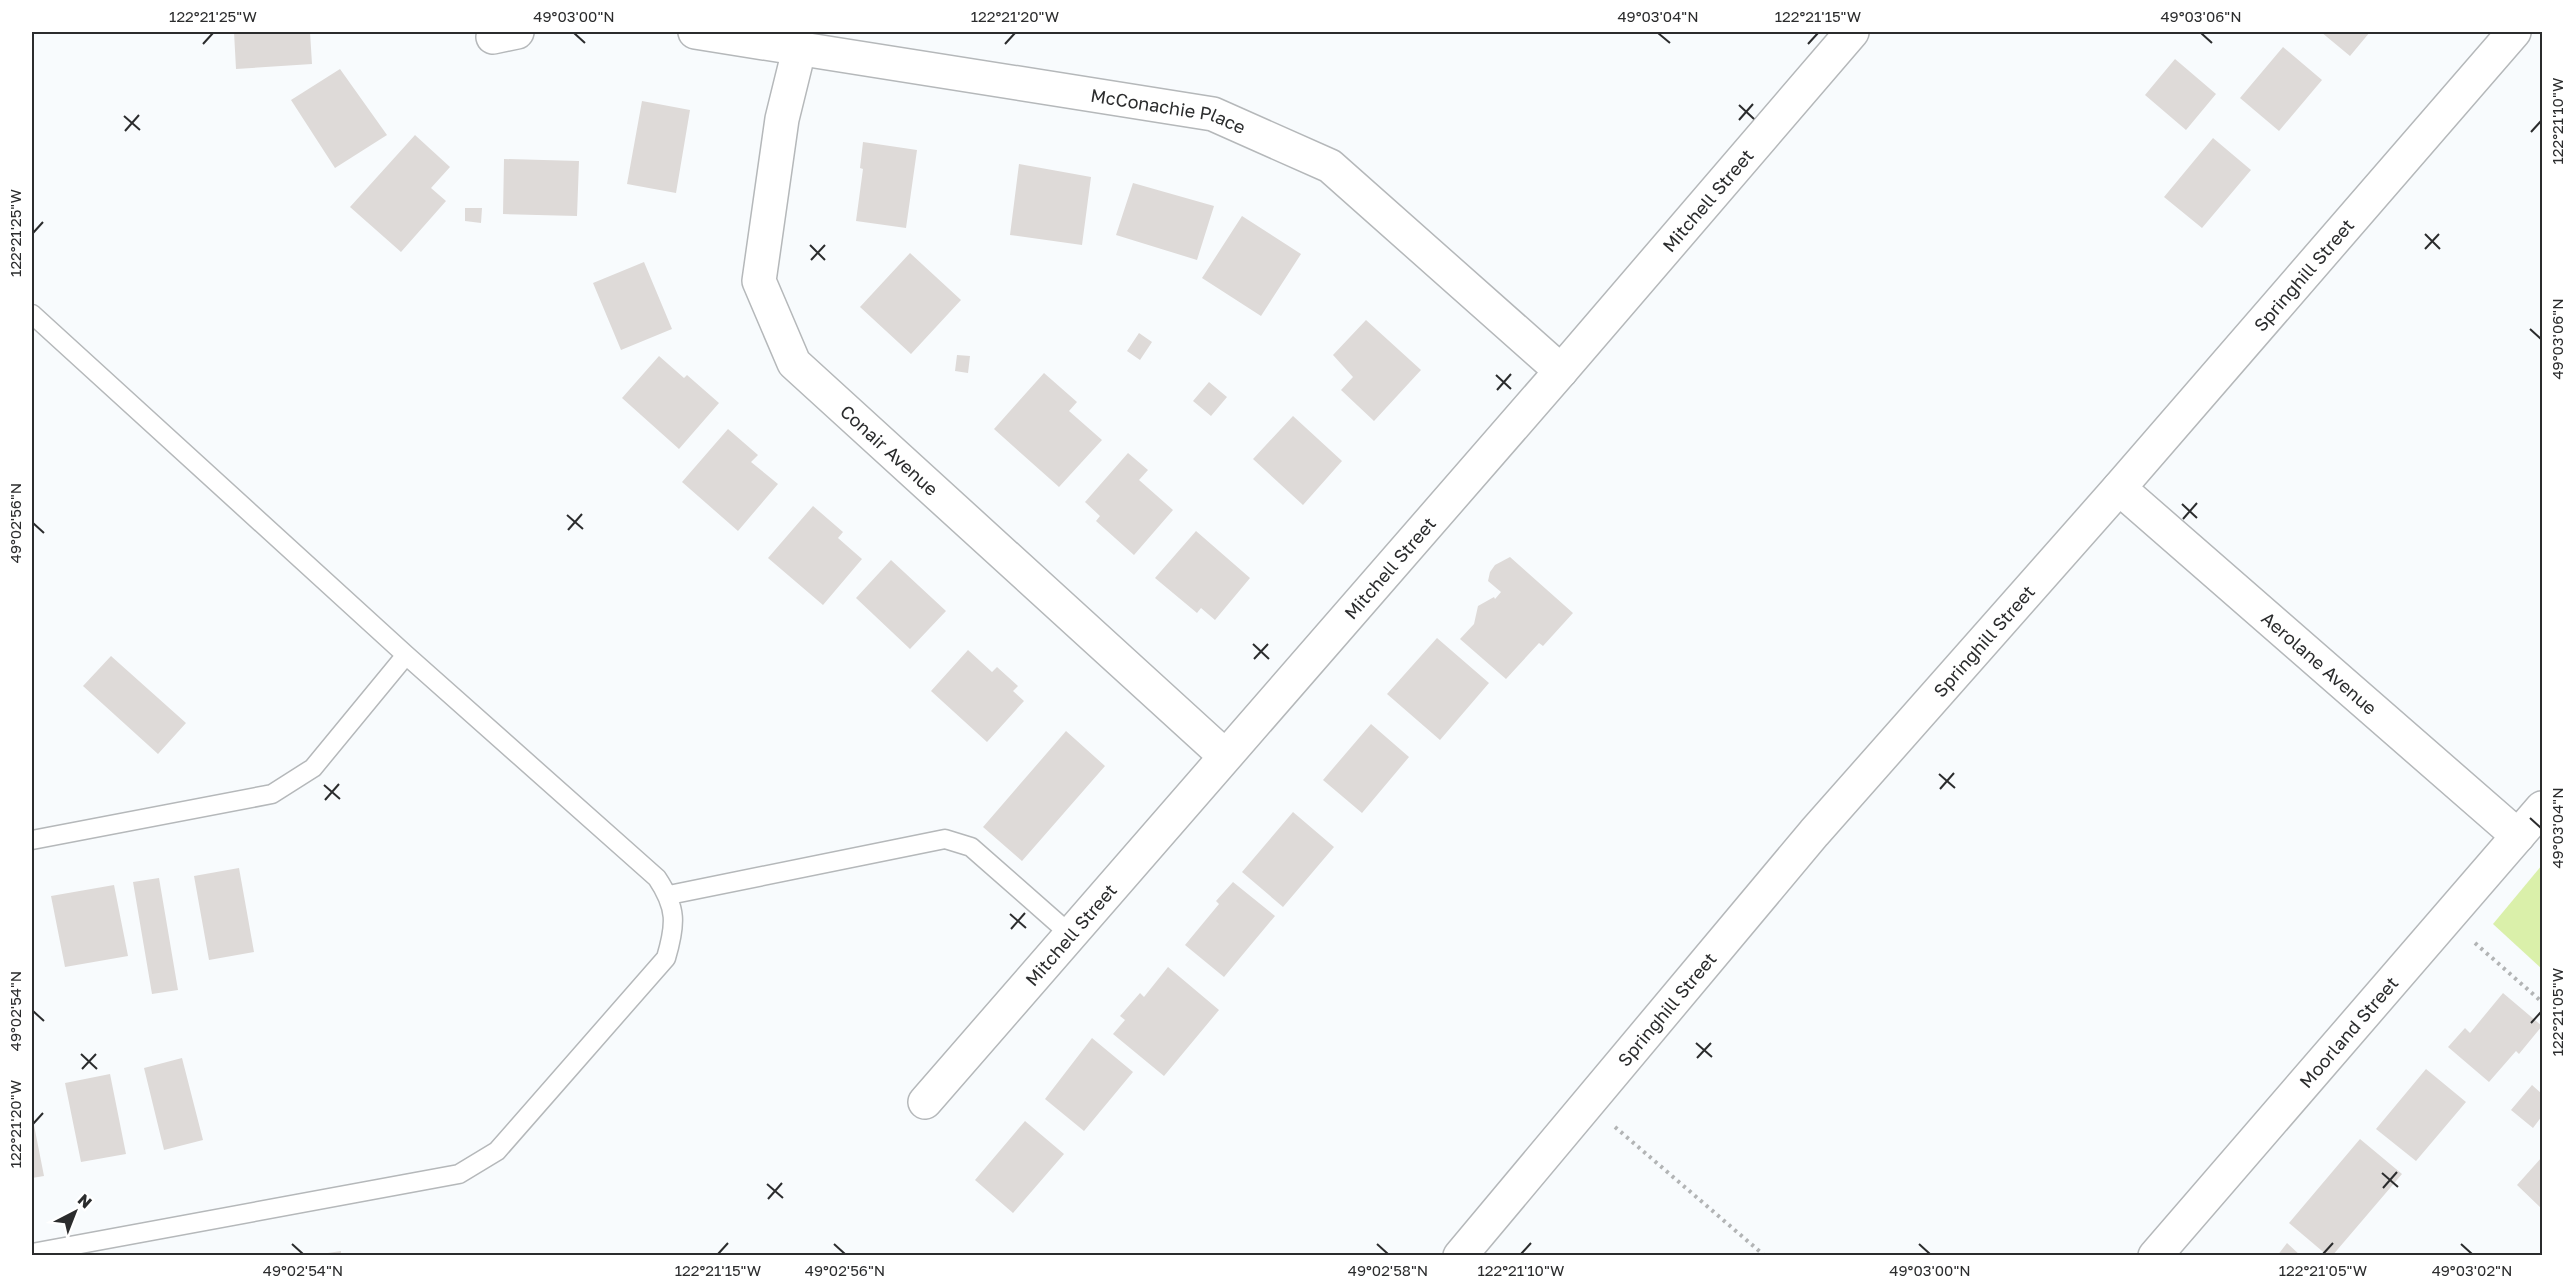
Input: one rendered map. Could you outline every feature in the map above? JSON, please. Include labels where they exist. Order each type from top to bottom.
[{"type":"street","name":"McConachie Place","points":[[695,32],[1213,114],[1330,166],[1561,371]]},
{"type":"street","name":"Mitchell Street","points":[[925,1102],[1561,371],[1852,32]]},
{"type":"street","name":"Springhill Street","points":[[1460,1256],[1589,1105],[1814,833],[2119,488],[2514,32]]},
{"type":"street","name":"Conair Avenue","points":[[799,50],[782,119],[759,281],[794,363],[1225,756]]},
{"type":"street","name":"Aerolane Avenue","points":[[2119,488],[2518,836]]},
{"type":"street","name":"Moorland Street","points":[[2155,1256],[2542,808]]},
{"type":"lane","points":[[32,314],[406,655],[657,878],[669,896],[675,926],[666,958],[497,1151],[459,1174],[32,1253]]},
{"type":"lane","points":[[32,840],[272,794],[314,768],[406,655]]},
{"type":"lane","points":[[669,896],[945,839],[971,847],[1071,935]]},
{"type":"path","points":[[2448,919],[2542,1002]]},
{"type":"path","points":[[1589,1105],[1765,1256]]},
{"type":"green space","points":[[2542,865],[2542,969],[2493,924]]},
{"type":"building","points":[[234,32],[310,32],[312,64],[236,69]]},
{"type":"building","points":[[2321,32],[2370,32],[2350,56]]},
{"type":"building","points":[[2283,47],[2322,80],[2279,131],[2240,98]]},
{"type":"building","points":[[2175,59],[2216,94],[2186,130],[2145,95]]},
{"type":"building","points":[[340,69],[387,135],[335,168],[291,100]]},
{"type":"building","points":[[642,101],[690,110],[676,193],[627,184]]},
{"type":"building","points":[[415,135],[450,167],[431,188],[446,201],[401,252],[350,207]]},
{"type":"building","points":[[2213,138],[2251,170],[2202,228],[2164,197]]},
{"type":"building","points":[[863,142],[917,150],[906,228],[856,221],[863,169],[860,168]]},
{"type":"building","points":[[504,159],[579,161],[577,216],[503,214]]},
{"type":"building","points":[[1019,164],[1091,177],[1082,245],[1010,235]]},
{"type":"building","points":[[1133,183],[1214,206],[1197,260],[1116,235]]},
{"type":"building","points":[[465,208],[482,208],[481,223],[465,221]]},
{"type":"building","points":[[1242,216],[1301,254],[1261,316],[1202,278]]},
{"type":"building","points":[[910,253],[961,300],[911,354],[860,307]]},
{"type":"building","points":[[644,262],[672,329],[621,350],[593,283]]},
{"type":"building","points":[[1366,320],[1421,370],[1374,421],[1341,390],[1353,377],[1333,355]]},
{"type":"building","points":[[1139,333],[1152,342],[1140,360],[1127,351]]},
{"type":"building","points":[[957,355],[970,356],[968,373],[955,371]]},
{"type":"building","points":[[659,356],[684,378],[687,375],[719,403],[679,449],[622,398]]},
{"type":"building","points":[[1044,373],[1077,402],[1069,411],[1102,440],[1059,487],[994,429]]},
{"type":"building","points":[[1209,382],[1227,397],[1211,416],[1193,401]]},
{"type":"building","points":[[1293,416],[1342,461],[1303,505],[1253,459]]},
{"type":"building","points":[[728,429],[758,455],[751,462],[778,484],[738,531],[682,482]]},
{"type":"building","points":[[1128,453],[1148,470],[1139,480],[1173,510],[1134,555],[1096,521],[1100,516],[1085,502]]},
{"type":"building","points":[[813,506],[843,532],[838,538],[862,559],[823,605],[768,558]]},
{"type":"building","points":[[1196,531],[1250,578],[1215,620],[1201,608],[1197,613],[1155,578]]},
{"type":"building","points":[[1510,557],[1573,613],[1543,646],[1539,643],[1506,679],[1460,639],[1474,624],[1478,606],[1494,597],[1495,599],[1501,592],[1488,581],[1490,572],[1495,565]]},
{"type":"building","points":[[891,560],[946,611],[910,649],[856,598]]},
{"type":"building","points":[[1437,638],[1489,683],[1440,740],[1387,694]]},
{"type":"building","points":[[968,650],[992,672],[997,667],[1018,686],[1013,691],[1024,701],[987,742],[931,691]]},
{"type":"building","points":[[111,656],[186,723],[158,754],[83,686]]},
{"type":"building","points":[[1371,724],[1409,757],[1362,813],[1323,780]]},
{"type":"building","points":[[1066,731],[1105,766],[1022,861],[983,827]]},
{"type":"building","points":[[1293,812],[1334,847],[1283,907],[1242,872]]},
{"type":"building","points":[[239,868],[254,952],[209,960],[194,876]]},
{"type":"building","points":[[159,878],[178,990],[152,994],[133,882]]},
{"type":"building","points":[[1233,882],[1275,916],[1224,977],[1185,945],[1219,904],[1216,901]]},
{"type":"building","points":[[114,885],[128,956],[65,967],[51,896]]},
{"type":"building","points":[[1168,967],[1219,1010],[1164,1076],[1113,1034],[1125,1020],[1120,1016],[1140,993],[1144,997]]},
{"type":"building","points":[[2503,993],[2542,1026],[2519,1054],[2516,1051],[2489,1082],[2448,1047],[2465,1028],[2470,1033]]},
{"type":"building","points":[[1092,1038],[1133,1072],[1084,1131],[1045,1099]]},
{"type":"building","points":[[182,1058],[203,1140],[164,1150],[144,1068]]},
{"type":"building","points":[[2426,1069],[2466,1102],[2416,1161],[2376,1129]]},
{"type":"building","points":[[110,1074],[126,1154],[81,1162],[65,1083]]},
{"type":"building","points":[[2532,1085],[2542,1094],[2542,1116],[2533,1128],[2511,1110]]},
{"type":"building","points":[[32,1120],[44,1176],[32,1178]]},
{"type":"building","points":[[1025,1121],[1064,1154],[1013,1213],[975,1180]]},
{"type":"building","points":[[2360,1139],[2402,1174],[2332,1256],[2328,1256],[2289,1223]]},
{"type":"building","points":[[2542,1157],[2542,1209],[2517,1185]]},
{"type":"building","points":[[2287,1243],[2301,1256],[2277,1256]]},
{"type":"building","points":[[341,1251],[341,1256],[321,1256],[321,1254]]}]
